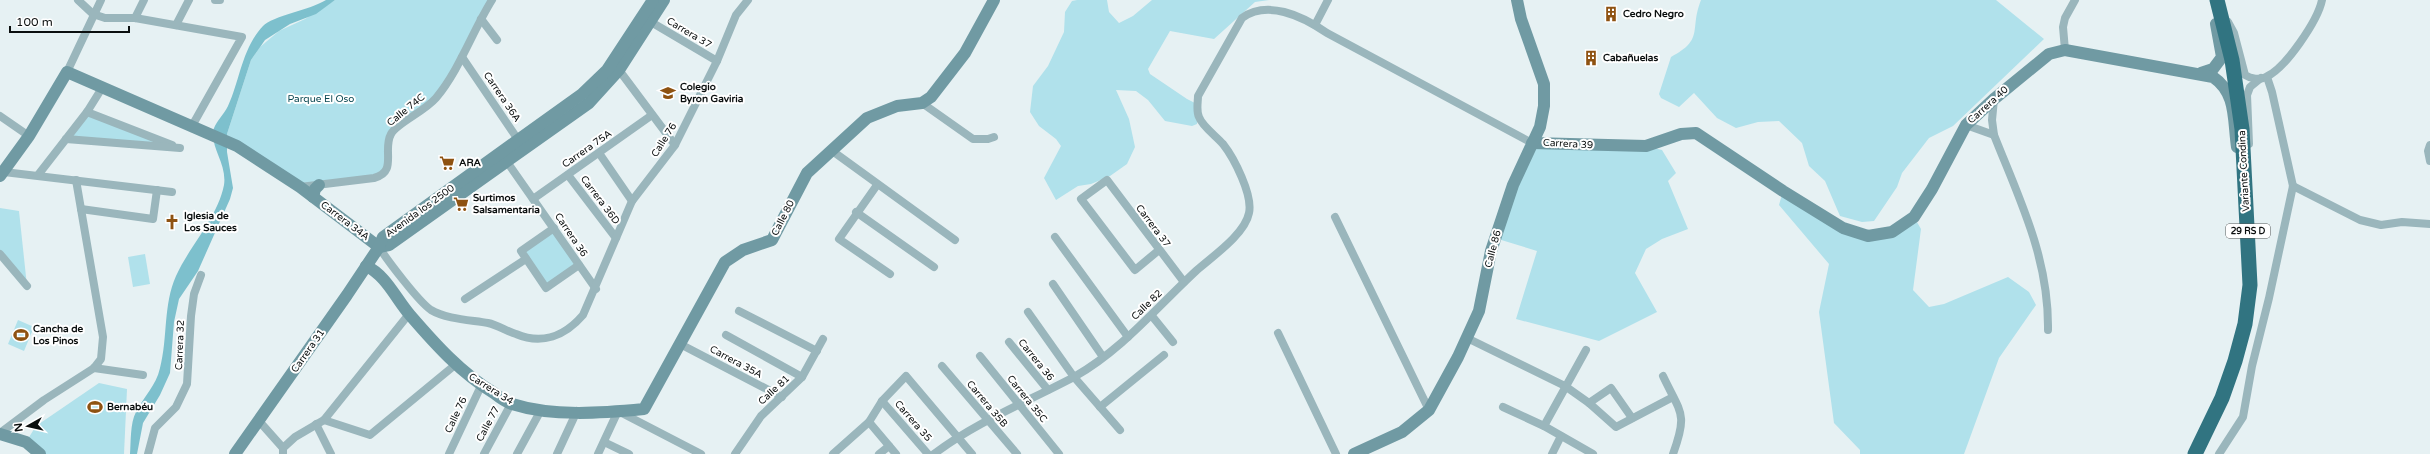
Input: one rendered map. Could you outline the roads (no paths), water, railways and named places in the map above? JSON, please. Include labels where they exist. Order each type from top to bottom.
[{"type":"highway","name":"Variante Condina","points":[[2195,454],[2224,392],[2235,362],[2245,324],[2250,285],[2244,167],[2238,93],[2215,1]]},
{"type":"main road","name":"Avenida los 2500","points":[[522,145],[582,94],[607,70],[653,0]]},
{"type":"main road","name":"Avenida los 2500","points":[[379,246],[383,237],[522,145],[589,103],[619,70],[664,0]]},
{"type":"main road","points":[[922,103],[939,90],[965,52],[994,0]]},
{"type":"main road","name":"Calle 86","points":[[1354,454],[1402,432],[1429,410],[1467,338],[1479,311],[1491,251],[1513,185],[1540,128],[1546,95],[1544,84],[1521,19],[1517,0]]},
{"type":"main road","points":[[2201,73],[2213,69],[2222,57],[2215,1]]},
{"type":"main road","name":"Carrera 40","points":[[1783,191],[1842,228],[1868,236],[1892,232],[1914,218],[1932,189],[1966,124],[2049,54],[2065,50],[2125,59],[2164,69],[2201,73],[2221,82],[2230,96],[2237,154],[2244,167]]},
{"type":"main road","points":[[2,174],[28,136],[67,72]]},
{"type":"main road","name":"Carrera 34A","points":[[67,72],[237,146],[300,187],[379,246]]},
{"type":"main road","name":"Calle 80","points":[[618,411],[644,409],[725,262],[744,250],[772,240],[803,177],[867,118],[897,106],[922,103]]},
{"type":"main road","name":"Carrera 39","points":[[1532,143],[1646,146],[1681,134],[1696,133],[1783,191]]},
{"type":"main road","points":[[313,197],[315,189],[319,185]]},
{"type":"main road","name":"Carrera 31","points":[[235,454],[379,246]]},
{"type":"main road","name":"Carrera 34","points":[[366,266],[376,271],[409,314],[455,365],[481,386],[511,404],[541,410],[618,411]]},
{"type":"main road","points":[[0,434],[26,442],[40,454]]},
{"type":"street","points":[[78,0],[93,14],[105,18],[135,18],[242,37],[192,126]]},
{"type":"street","points":[[67,72],[93,14],[101,0]]},
{"type":"street","points":[[135,18],[144,0]]},
{"type":"street","points":[[174,24],[188,0]]},
{"type":"street","points":[[215,0],[220,0]]},
{"type":"street","name":"Calle 74C","points":[[300,187],[374,178],[383,174],[389,164],[388,143],[391,134],[430,104],[462,57],[492,0]]},
{"type":"street","name":"Calle 76","points":[[596,289],[632,201],[675,145],[717,61],[736,15],[748,0]]},
{"type":"street","points":[[1315,25],[1328,0]]},
{"type":"street","points":[[2065,50],[2063,27],[2075,0]]},
{"type":"street","points":[[2244,167],[2250,130],[2247,95],[2250,87],[2264,78],[2296,48],[2320,10],[2322,0]]},
{"type":"street","points":[[2215,1],[2234,33],[2245,75],[2249,78],[2264,78]]},
{"type":"street","name":"Carrera 39","points":[[1197,104],[1198,96],[1242,18],[1250,7],[1262,2],[1276,3],[1433,91],[1532,143]]},
{"type":"street","points":[[481,19],[496,40]]},
{"type":"street","name":"Carrera 37","points":[[651,22],[717,61]]},
{"type":"street","name":"Carrera 36A","points":[[462,57],[522,145]]},
{"type":"street","points":[[619,70],[675,145]]},
{"type":"street","points":[[2219,454],[2243,417],[2252,366],[2269,298],[2293,186],[2272,92],[2264,78]]},
{"type":"street","points":[[38,175],[87,112],[102,88]]},
{"type":"street","points":[[1994,99],[1992,120],[1994,135],[2041,260],[2048,302],[2048,330]]},
{"type":"street","points":[[922,103],[973,139],[988,139],[994,137]]},
{"type":"street","name":"Calle 82","points":[[934,454],[957,437],[1074,377],[1103,357],[1152,316],[1184,282],[1237,234],[1249,213],[1249,193],[1224,145],[1199,117],[1197,104]]},
{"type":"street","points":[[66,139],[180,148],[87,112]]},
{"type":"street","name":"Carrera 75A","points":[[534,199],[652,115]]},
{"type":"street","points":[[0,116],[28,136]]},
{"type":"street","points":[[1966,124],[1994,135]]},
{"type":"street","points":[[2430,145],[2428,151],[2430,161]]},
{"type":"street","points":[[831,150],[876,185],[955,240]]},
{"type":"street","points":[[599,153],[632,201]]},
{"type":"street","name":"Carrera 36","points":[[504,157],[596,289]]},
{"type":"street","points":[[2,174],[38,175],[172,192]]},
{"type":"street","name":"Carrera 36D","points":[[568,175],[616,238]]},
{"type":"street","points":[[0,434],[44,400],[94,368],[101,359],[103,337],[76,180]]},
{"type":"street","name":"Carrera 37","points":[[1159,250],[1135,270],[1081,199],[1107,180],[1184,282]]},
{"type":"street","points":[[876,185],[856,212],[839,239],[890,274]]},
{"type":"street","points":[[2293,186],[2360,220],[2381,225],[2402,222],[2430,224]]},
{"type":"street","points":[[81,209],[154,219],[158,190]]},
{"type":"street","points":[[856,212],[934,267]]},
{"type":"street","points":[[1335,217],[1429,410]]},
{"type":"street","points":[[554,228],[521,250],[526,259],[546,288],[579,265]]},
{"type":"street","points":[[1055,237],[1128,337]]},
{"type":"street","name":"Carrera 34A","points":[[379,246],[387,260],[431,309],[492,324],[532,340],[548,339],[564,332],[574,325],[583,315],[596,289]]},
{"type":"street","points":[[0,254],[27,286]]},
{"type":"street","points":[[465,299],[526,259]]},
{"type":"street","name":"Carrera 32","points":[[148,454],[155,428],[171,414],[182,396],[189,376],[191,316],[194,294],[201,275]]},
{"type":"street","points":[[1053,284],[1103,357]]},
{"type":"street","points":[[739,311],[817,351]]},
{"type":"street","points":[[1028,312],[1074,377],[1120,430]]},
{"type":"street","points":[[259,420],[283,451],[294,437],[324,420],[409,314]]},
{"type":"street","points":[[1152,316],[1173,342]]},
{"type":"street","points":[[1278,333],[1336,454]]},
{"type":"street","points":[[726,335],[802,377]]},
{"type":"street","points":[[1467,338],[1565,386],[1589,403],[1616,427],[1673,397]]},
{"type":"street","name":"Calle 81","points":[[735,454],[761,416],[802,377],[823,339]]},
{"type":"street","name":"Carrera 36","points":[[1009,342],[1048,390]]},
{"type":"street","name":"Carrera 35A","points":[[680,344],[782,397]]},
{"type":"street","points":[[1544,426],[1586,350]]},
{"type":"street","points":[[1100,407],[1164,355]]},
{"type":"street","name":"Carrera 35C","points":[[980,356],[1059,454]]},
{"type":"street","points":[[324,420],[370,435],[455,365]]},
{"type":"street","name":"Carrera 35B","points":[[942,366],[1016,454]]},
{"type":"street","points":[[94,368],[143,375]]},
{"type":"street","points":[[833,454],[869,422],[882,401],[906,376],[972,454]]},
{"type":"street","points":[[1663,376],[1682,415],[1681,431],[1674,454]]},
{"type":"street","name":"Calle 76","points":[[449,454],[481,386]]},
{"type":"street","points":[[1589,403],[1611,388],[1632,418]]},
{"type":"street","name":"Carrera 35","points":[[882,401],[928,454]]},
{"type":"street","name":"Calle 77","points":[[484,454],[511,404]]},
{"type":"street","points":[[1503,407],[1544,426],[1594,454]]},
{"type":"street","points":[[517,454],[541,410]]},
{"type":"street","points":[[557,454],[577,411]]},
{"type":"street","points":[[598,454],[618,411]]},
{"type":"street","name":"Carrera 34","points":[[618,411],[701,454]]},
{"type":"street","points":[[869,422],[896,454]]},
{"type":"street","points":[[316,424],[331,454]]},
{"type":"street","points":[[1552,454],[1561,436]]},
{"type":"street","points":[[604,442],[629,454]]},
{"type":"street","points":[[879,454],[889,446]]},
{"type":"place","name":"Cedro Negro","points":[[1611,14]]},
{"type":"place","name":"Cabañuelas","points":[[1591,58]]},
{"type":"place","name":"Colegio Byron Gaviria","points":[[668,93]]},
{"type":"place","name":"ARA","points":[[447,163]]},
{"type":"place","name":"Surtimos Salsamentaria","points":[[461,204]]},
{"type":"place","name":"Iglesia de Los Sauces","points":[[172,222]]},
{"type":"place","name":"Cancha de Los Pinos","points":[[21,335]]},
{"type":"place","name":"Bernabéu","points":[[95,407]]},
{"type":"park label","name":"Parque El Oso","points":[[321,99]]}]
